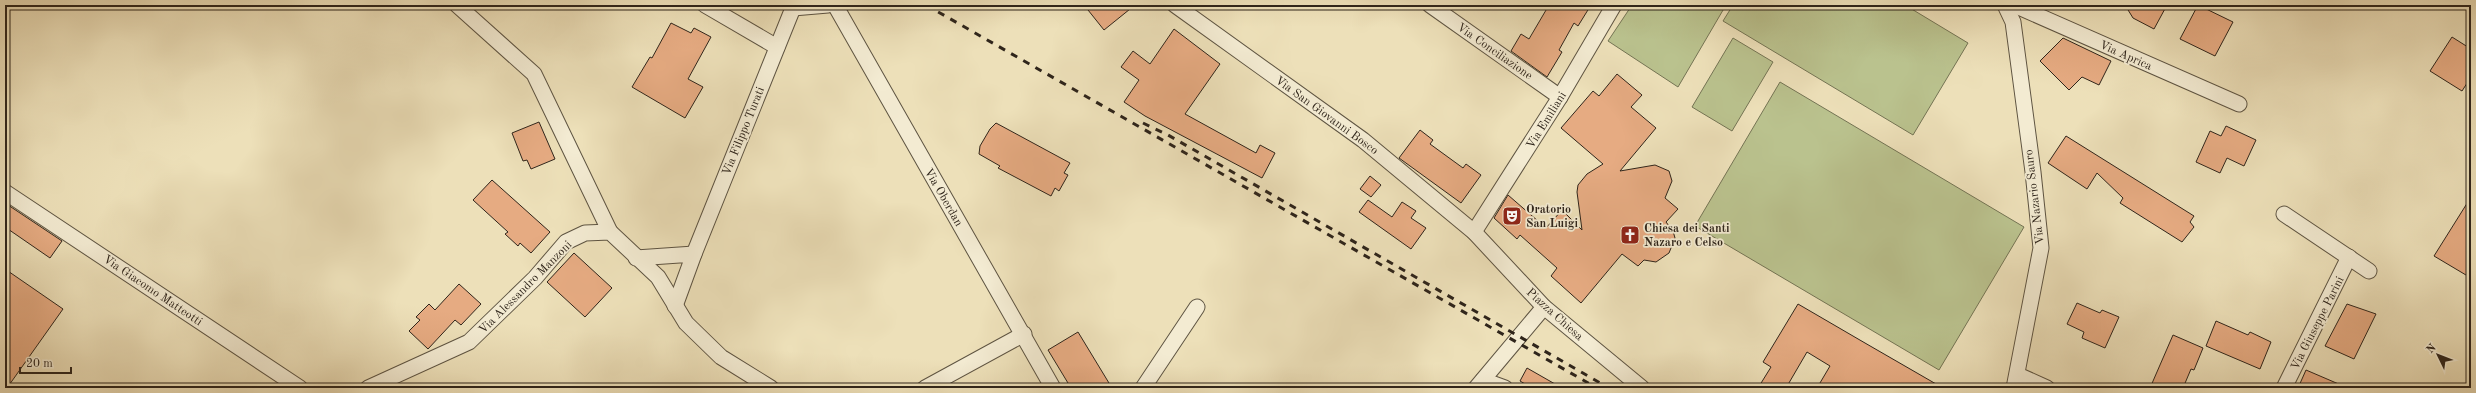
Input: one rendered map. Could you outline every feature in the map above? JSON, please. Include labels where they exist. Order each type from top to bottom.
[{"type":"street","points":[[457,5],[534,74],[610,232],[658,277],[686,323],[721,357],[771,388]]},
{"type":"street","points":[[705,5],[777,47]]},
{"type":"street","name":"Via Filippo Turati","points":[[675,306],[694,254],[793,7],[828,5]]},
{"type":"street","name":"Via Oberdan","points":[[835,5],[1024,334],[1053,388]]},
{"type":"street","name":"Via San Giovanni Bosco","points":[[1175,5],[1363,140],[1474,232]]},
{"type":"street","name":"Via Conciliazione","points":[[1430,5],[1560,97]]},
{"type":"street","name":"Via Emiliani","points":[[1474,232],[1560,97],[1614,5]]},
{"type":"street","name":"Via Nazario Sauro","points":[[2005,5],[2013,22],[2033,172],[2041,248],[2016,381]]},
{"type":"street","name":"Via Aprica","points":[[2014,5],[2239,104]]},
{"type":"street","name":"Via Giacomo Matteotti","points":[[5,192],[300,388]]},
{"type":"street","points":[[2284,214],[2369,271]]},
{"type":"street","name":"Via Alessandro Manzoni","points":[[368,388],[469,342],[535,278],[566,242],[585,232],[610,232]]},
{"type":"street","name":"Piazza Chiesa","points":[[1474,232],[1544,307],[1642,388]]},
{"type":"street","points":[[636,258],[694,254]]},
{"type":"street","name":"Via Giuseppe Parini","points":[[2284,388],[2349,257]]},
{"type":"street","points":[[1479,384],[1544,307]]},
{"type":"street","points":[[1143,388],[1197,308]]},
{"type":"street","points":[[925,388],[1024,334]]},
{"type":"street","points":[[2016,381],[2047,388]]},
{"type":"street","points":[[1479,384],[1505,388]]},
{"type":"green space","points":[[1632,5],[1726,5],[1678,87],[1608,41]]},
{"type":"green space","points":[[1733,5],[1905,5],[1968,43],[1913,135],[1723,21]]},
{"type":"green space","points":[[1733,38],[1773,62],[1732,131],[1692,107]]},
{"type":"green space","points":[[1780,82],[2024,227],[1939,370],[1695,226]]},
{"type":"building","points":[[1084,5],[1135,5],[1104,30]]},
{"type":"building","points":[[1549,5],[1591,5],[1578,26],[1574,23],[1559,50],[1562,52],[1547,77],[1511,51],[1521,34],[1529,39]]},
{"type":"building","points":[[2125,5],[2167,5],[2154,29],[2133,18]]},
{"type":"building","points":[[2198,5],[2233,22],[2215,56],[2180,39]]},
{"type":"building","points":[[671,23],[691,33],[694,28],[711,37],[688,79],[703,87],[685,118],[632,87],[650,57],[652,58]]},
{"type":"building","points":[[1174,29],[1220,64],[1185,114],[1256,153],[1260,145],[1275,153],[1262,178],[1145,116],[1124,102],[1139,80],[1121,67],[1133,51],[1150,64]]},
{"type":"building","points":[[2452,37],[2471,49],[2471,77],[2462,91],[2430,71]]},
{"type":"building","points":[[2063,38],[2111,61],[2099,85],[2082,77],[2069,90],[2040,61]]},
{"type":"building","points":[[1617,74],[1642,95],[1631,107],[1656,128],[1620,171],[1655,165],[1669,171],[1672,181],[1665,198],[1678,209],[1666,222],[1673,231],[1675,238],[1669,253],[1656,262],[1644,260],[1638,266],[1622,254],[1581,303],[1551,276],[1557,268],[1520,235],[1517,239],[1494,218],[1508,195],[1546,228],[1562,210],[1582,230],[1577,192],[1578,185],[1587,174],[1603,164],[1561,128],[1593,91],[1599,96]]},
{"type":"building","points":[[539,122],[555,159],[531,169],[527,160],[523,161],[512,133]]},
{"type":"building","points":[[996,123],[1070,163],[1064,173],[1068,175],[1059,191],[1055,188],[1051,196],[998,168],[1000,166],[979,154],[980,146],[990,129]]},
{"type":"building","points":[[2226,126],[2256,140],[2244,166],[2227,158],[2220,173],[2196,162],[2210,131],[2221,136]]},
{"type":"building","points":[[1420,130],[1433,140],[1430,144],[1463,168],[1466,164],[1481,175],[1461,203],[1399,158]]},
{"type":"building","points":[[2066,136],[2194,216],[2190,222],[2194,227],[2182,242],[2120,203],[2123,198],[2097,173],[2087,189],[2048,163]]},
{"type":"building","points":[[1370,176],[1381,185],[1371,197],[1360,189]]},
{"type":"building","points":[[492,180],[550,232],[531,253],[520,243],[518,246],[505,234],[508,232],[473,200]]},
{"type":"building","points":[[2471,197],[2471,278],[2434,256]]},
{"type":"building","points":[[1368,200],[1392,217],[1402,202],[1416,211],[1411,218],[1426,228],[1411,249],[1359,212]]},
{"type":"building","points":[[5,203],[62,241],[50,258],[5,227]]},
{"type":"building","points":[[574,253],[612,288],[585,317],[547,282]]},
{"type":"building","points":[[5,269],[63,309],[7,388],[5,388]]},
{"type":"building","points":[[459,284],[481,304],[461,325],[455,320],[428,349],[409,331],[420,320],[416,317],[429,304],[435,310]]},
{"type":"building","points":[[2077,303],[2100,313],[2102,310],[2119,317],[2105,348],[2082,338],[2084,332],[2067,324]]},
{"type":"building","points":[[1798,304],[1943,388],[1817,388],[1830,366],[1807,352],[1786,388],[1758,388],[1771,367],[1763,362]]},
{"type":"building","points":[[2347,304],[2376,314],[2354,359],[2325,346]]},
{"type":"building","points":[[2216,321],[2248,335],[2250,332],[2271,342],[2260,369],[2206,346]]},
{"type":"building","points":[[1078,332],[1112,388],[1071,388],[1048,350]]},
{"type":"building","points":[[2173,335],[2203,348],[2194,370],[2191,369],[2183,388],[2150,388]]},
{"type":"building","points":[[1527,368],[1562,388],[1532,388],[1520,381]]},
{"type":"building","points":[[2306,370],[2348,388],[2298,388]]},
{"type":"railway","points":[[926,5],[1597,388]]},
{"type":"railway","points":[[1143,123],[1168,135],[1609,388]]},
{"type":"place","name":"Oratorio San Luigi","points":[[1512,216]]},
{"type":"place","name":"Chiesa dei Santi Nazaro e Celso","points":[[1630,235]]}]
